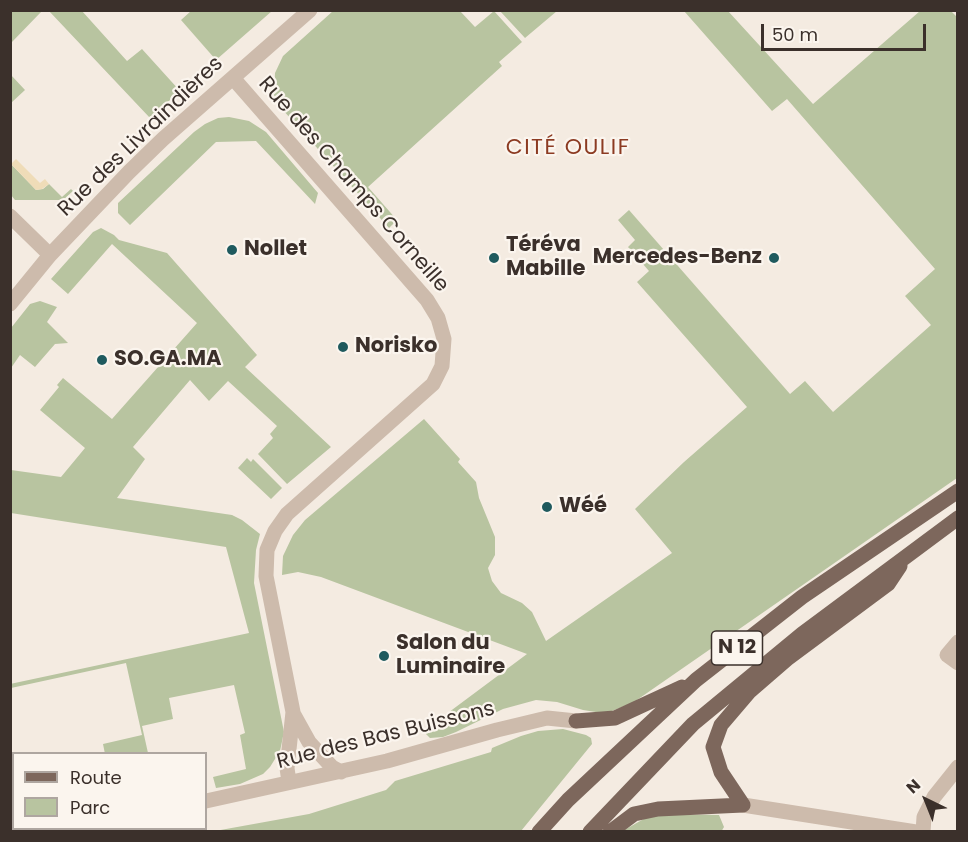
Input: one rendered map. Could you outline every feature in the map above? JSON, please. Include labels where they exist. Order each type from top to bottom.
[{"type":"main road","name":"N 12","points":[[539,831],[568,800],[696,680],[802,597],[957,491]]},
{"type":"main road","name":"N 12","points":[[590,831],[693,724],[802,634],[957,518]]},
{"type":"main road","name":"N 12","points":[[743,805],[721,772],[713,747],[721,724],[750,691],[787,659],[888,584],[908,555]]},
{"type":"main road","name":"N 12","points":[[576,721],[615,718],[696,680]]},
{"type":"main road","points":[[610,831],[634,814],[658,809],[743,805]]},
{"type":"street","name":"Rue des Livraindières","points":[[10,304],[50,255],[129,172],[310,10]]},
{"type":"street","name":"Rue des Champs Corneille","points":[[233,78],[427,300],[438,318],[444,339],[442,366],[432,384],[295,506],[280,522],[270,541],[265,559],[266,576],[293,712],[309,742],[332,767],[341,771]]},
{"type":"street","points":[[10,216],[50,255]]},
{"type":"street","points":[[957,642],[947,655],[957,663]]},
{"type":"street","name":"Rue des Champs Corneille","points":[[289,782],[287,768],[293,712]]},
{"type":"street","name":"Rue des Bas Buissons","points":[[207,801],[387,761],[547,718],[576,721]]},
{"type":"street","points":[[923,831],[924,817],[934,798],[957,766]]},
{"type":"street","points":[[743,805],[916,831]]},
{"type":"green space","points":[[10,11],[42,11],[11,43]]},
{"type":"green space","points":[[49,11],[82,11],[127,61],[142,49],[180,91],[150,118]]},
{"type":"green space","points":[[191,11],[272,11],[216,60],[181,20]]},
{"type":"green space","points":[[333,11],[460,11],[475,27],[494,11],[522,42],[499,62],[502,66],[368,187],[397,220],[389,228],[282,109],[274,95],[275,73],[283,56]]},
{"type":"green space","points":[[500,11],[557,11],[525,38]]},
{"type":"green space","points":[[684,11],[728,11],[813,104],[920,11],[951,11],[958,18],[957,478],[634,702],[602,713],[557,702],[536,700],[503,709],[443,737],[430,738],[425,730],[527,654],[321,577],[298,572],[282,575],[283,556],[293,535],[305,520],[424,419],[460,459],[458,462],[476,482],[479,498],[495,537],[495,555],[488,568],[492,581],[501,593],[522,603],[532,612],[546,641],[672,553],[635,509],[747,407],[637,282],[649,271],[628,247],[635,240],[618,220],[629,210],[790,394],[805,381],[833,412],[931,325],[905,296],[935,269],[787,99],[772,111]]},
{"type":"green space","points":[[11,75],[25,90],[10,103]]},
{"type":"green space","points":[[229,117],[249,121],[266,132],[318,193],[315,204],[256,141],[216,142],[130,225],[118,213],[118,203],[194,132],[218,118]]},
{"type":"green space","points":[[11,164],[36,190],[43,189],[49,184],[62,197],[71,189],[73,191],[63,200],[15,200],[11,195]]},
{"type":"green space","points":[[101,228],[119,240],[167,253],[257,355],[245,367],[331,447],[287,484],[258,454],[273,438],[270,434],[277,426],[228,381],[209,401],[190,380],[133,447],[145,459],[117,498],[232,515],[260,534],[256,550],[254,583],[284,732],[280,751],[270,767],[263,774],[240,784],[216,788],[213,777],[246,769],[240,735],[245,733],[234,685],[169,698],[173,719],[142,726],[148,752],[105,752],[103,744],[142,735],[126,663],[11,688],[10,684],[249,633],[226,547],[11,513],[11,470],[61,477],[85,448],[40,410],[59,387],[57,385],[63,378],[112,419],[197,323],[112,244],[68,294],[51,279],[93,232]]},
{"type":"green space","points":[[40,301],[57,307],[47,322],[68,343],[55,344],[35,367],[20,355],[11,368],[11,328],[30,304]]},
{"type":"green space","points":[[247,458],[251,462],[253,459],[282,488],[271,499],[238,468]]},
{"type":"green space","points":[[563,729],[586,735],[591,738],[592,744],[521,831],[215,831],[309,814],[386,790],[395,781],[491,752],[492,748],[521,736],[538,731]]},
{"type":"green space","points":[[662,814],[719,815],[724,827],[721,832],[621,832],[647,817]]},
{"type":"sand","points":[[16,159],[40,183],[45,179],[49,184],[36,190],[11,164]]},
{"type":"place","name":"Nollet","points":[[232,250]]},
{"type":"place","name":"Téréva Mabille","points":[[494,258]]},
{"type":"place","name":"Mercedes-Benz","points":[[774,258]]},
{"type":"place","name":"Norisko","points":[[343,347]]},
{"type":"place","name":"SO.GA.MA","points":[[102,360]]},
{"type":"place","name":"Wéé","points":[[547,507]]},
{"type":"place","name":"Salon du Luminaire","points":[[384,656]]},
{"type":"district","name":"CITÉ OULIF","points":[[568,148]]}]
